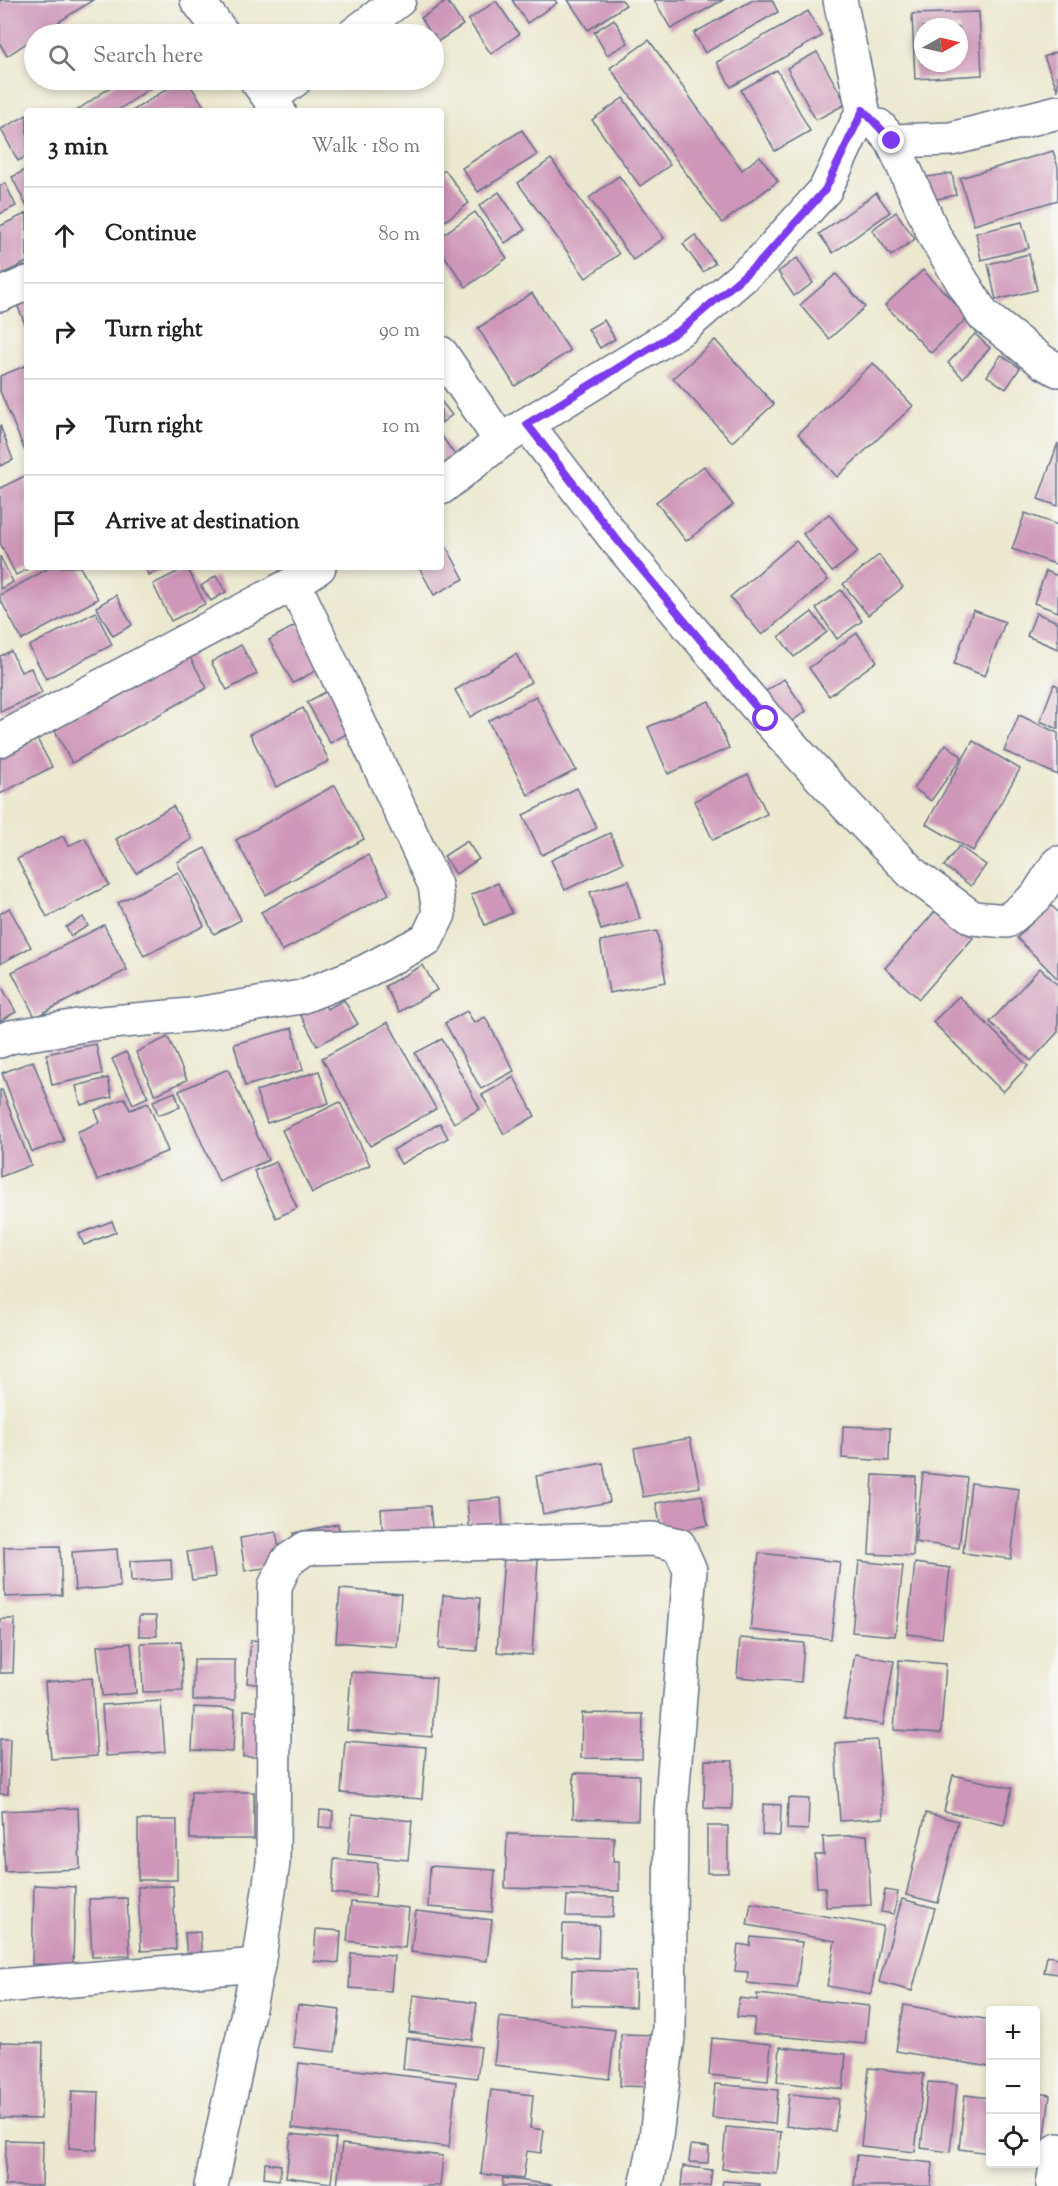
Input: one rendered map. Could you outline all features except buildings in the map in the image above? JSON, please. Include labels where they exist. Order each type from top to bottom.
[{"type":"street","points":[[198,0],[216,24]]},
{"type":"street","points":[[367,24],[399,0]]},
{"type":"street","points":[[840,0],[863,110],[892,141],[935,237],[983,315],[1043,362],[1058,370]]},
{"type":"street","points":[[444,486],[514,433],[683,328],[762,260],[825,190],[863,110]]},
{"type":"street","points":[[892,141],[951,139],[1058,112]]},
{"type":"street","points":[[0,295],[24,284]]},
{"type":"street","points":[[444,356],[514,433],[614,536],[766,719],[914,874],[973,918],[1007,921],[1036,897],[1058,863]]},
{"type":"street","points":[[0,740],[307,575],[435,885],[439,914],[427,939],[364,972],[301,997],[191,1015],[90,1024],[10,1037],[0,1041]]},
{"type":"street","points":[[211,2186],[258,1965],[273,1863],[275,1586],[287,1561],[306,1548],[653,1539],[680,1545],[690,1570],[671,1810],[669,2030],[655,2145],[646,2186]]},
{"type":"street","points":[[0,1986],[258,1965]]},
{"type":"street","points":[[1053,2186],[1058,2150]]},
{"type":"route","points":[[766,719],[614,536],[527,424],[683,328],[762,260],[825,190],[863,110],[892,141]]}]
